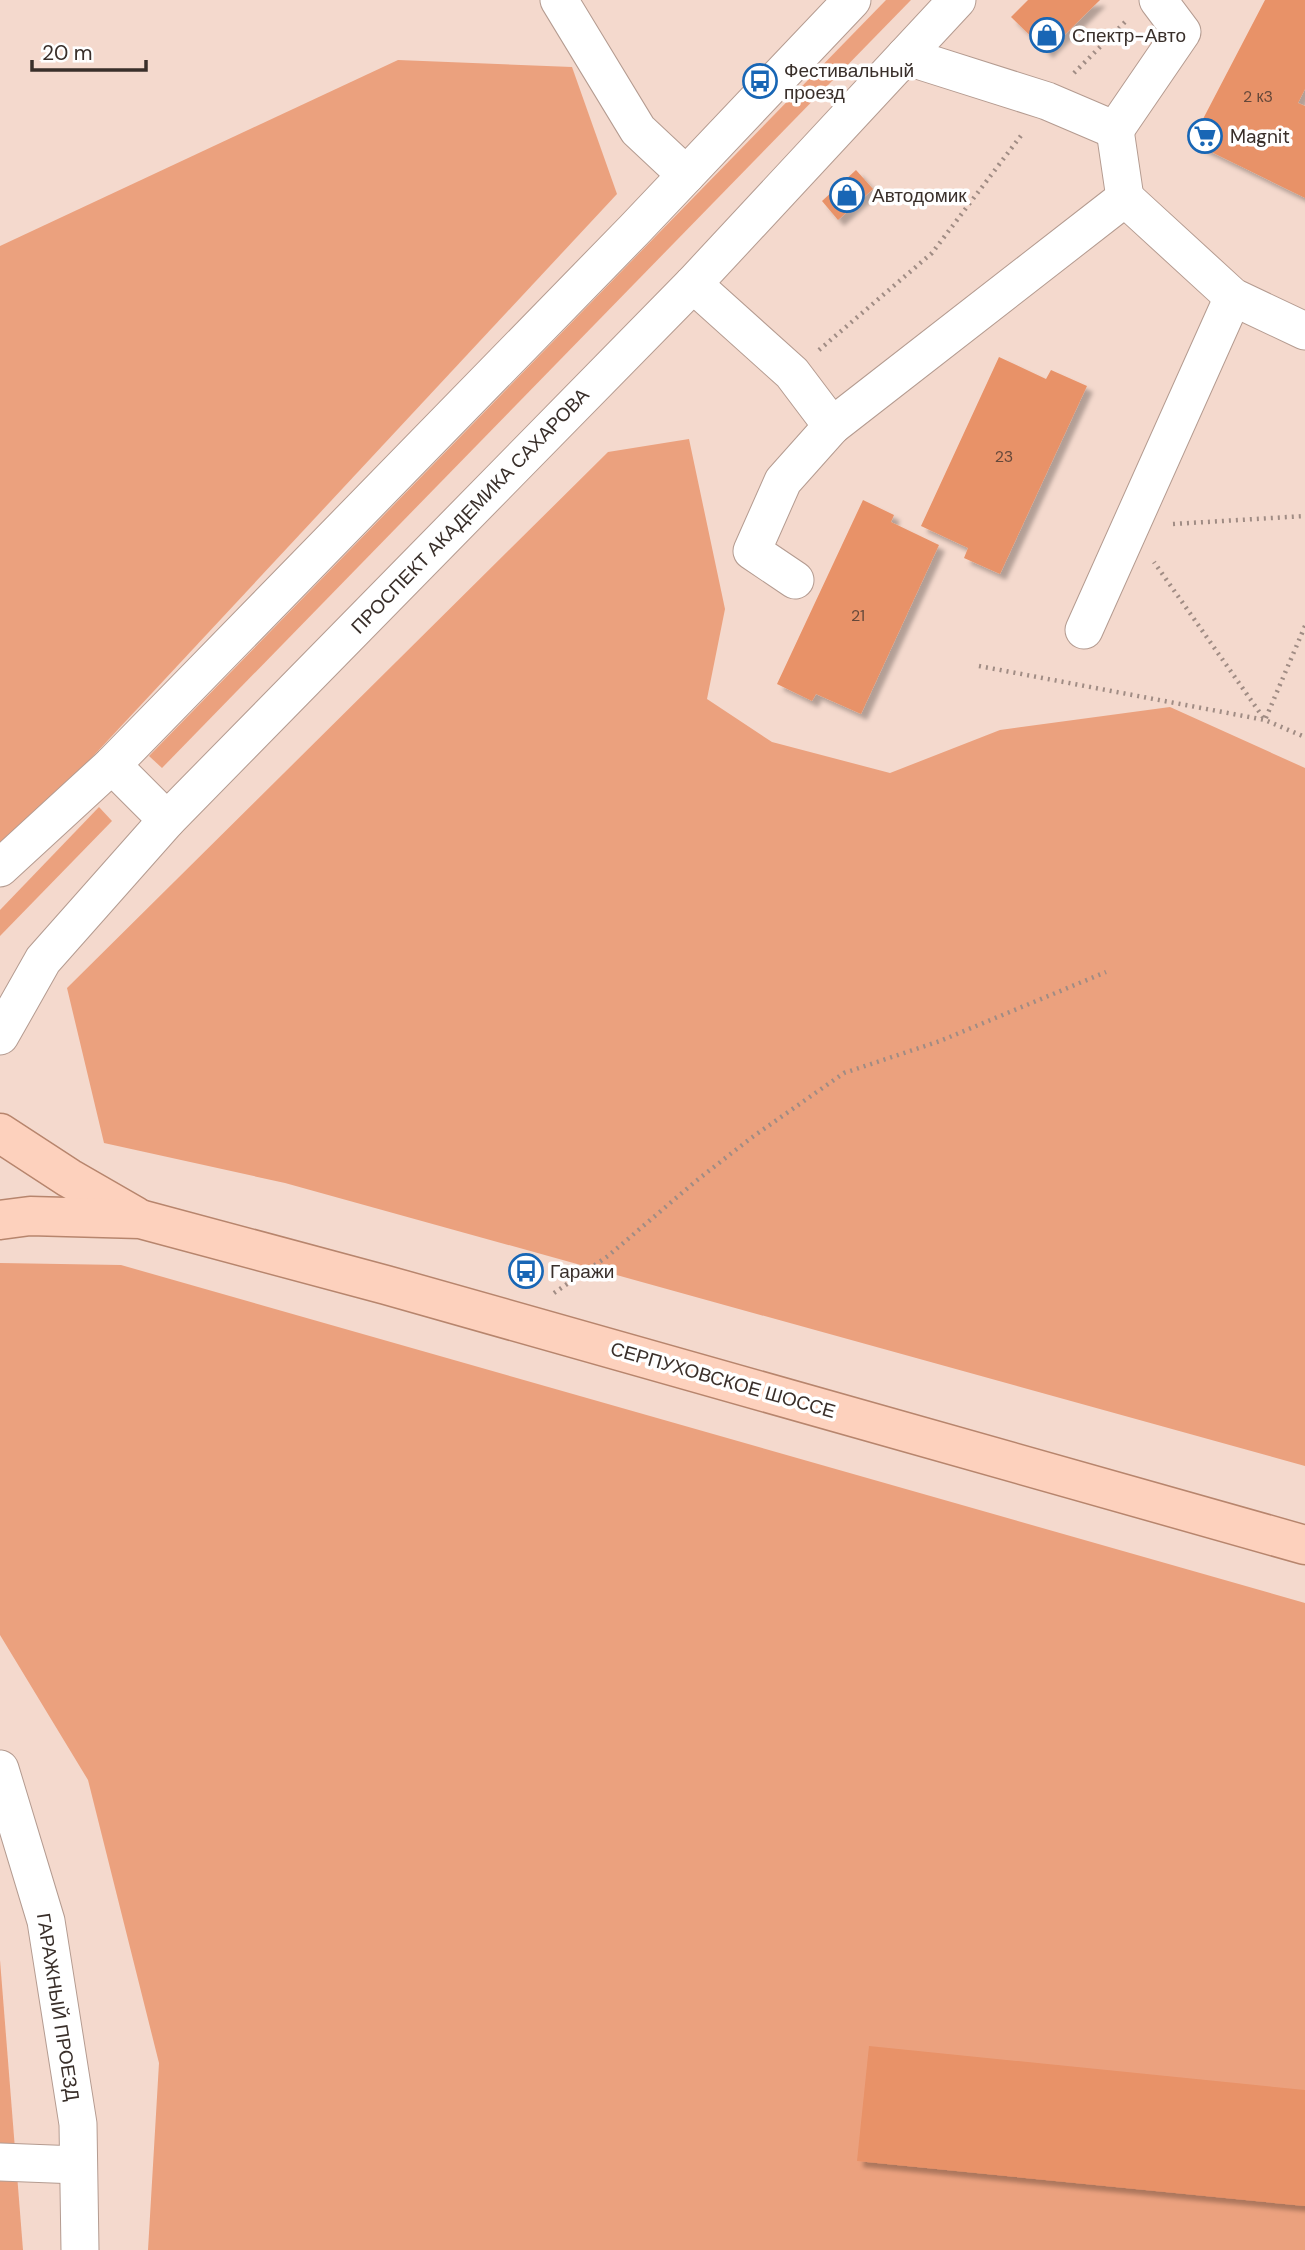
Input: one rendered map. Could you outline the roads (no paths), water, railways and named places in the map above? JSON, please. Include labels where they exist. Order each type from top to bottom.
[{"type":"main road","points":[[0,1133],[69,1178],[140,1219]]},
{"type":"main road","points":[[0,1220],[30,1216],[140,1219]]},
{"type":"main road","name":"СЕРПУХОВСКОЕ ШОССЕ","points":[[140,1219],[513,1321],[1305,1545]]},
{"type":"street","points":[[559,0],[638,130],[686,174]]},
{"type":"street","points":[[0,868],[112,765],[852,0]]},
{"type":"street","name":"ПРОСПЕКТ АКАДЕМИКА САХАРОВА","points":[[0,1036],[43,960],[167,820],[693,284],[957,0]]},
{"type":"street","points":[[1143,9],[1182,32],[1115,130],[1125,198],[1233,297],[1305,331]]},
{"type":"street","points":[[905,56],[1047,101],[1115,130]]},
{"type":"street","points":[[795,580],[752,551],[783,481],[832,426],[1125,198]]},
{"type":"street","points":[[693,284],[792,373],[832,426]]},
{"type":"street","points":[[1084,630],[1233,297]]},
{"type":"street","points":[[112,765],[167,820]]},
{"type":"street","name":"ГАРАЖНЫЙ ПРОЕЗД","points":[[0,1769],[47,1921],[78,2124],[80,2250]]},
{"type":"street","points":[[0,2162],[78,2165]]},
{"type":"place","name":"Спектр-Авто","points":[[1047,35]]},
{"type":"place","name":"Фестивальный проезд","points":[[760,81]]},
{"type":"place","name":"Magnit","points":[[1205,136]]},
{"type":"place","name":"Автодомик","points":[[847,195]]},
{"type":"place","name":"Гаражи","points":[[526,1271]]}]
